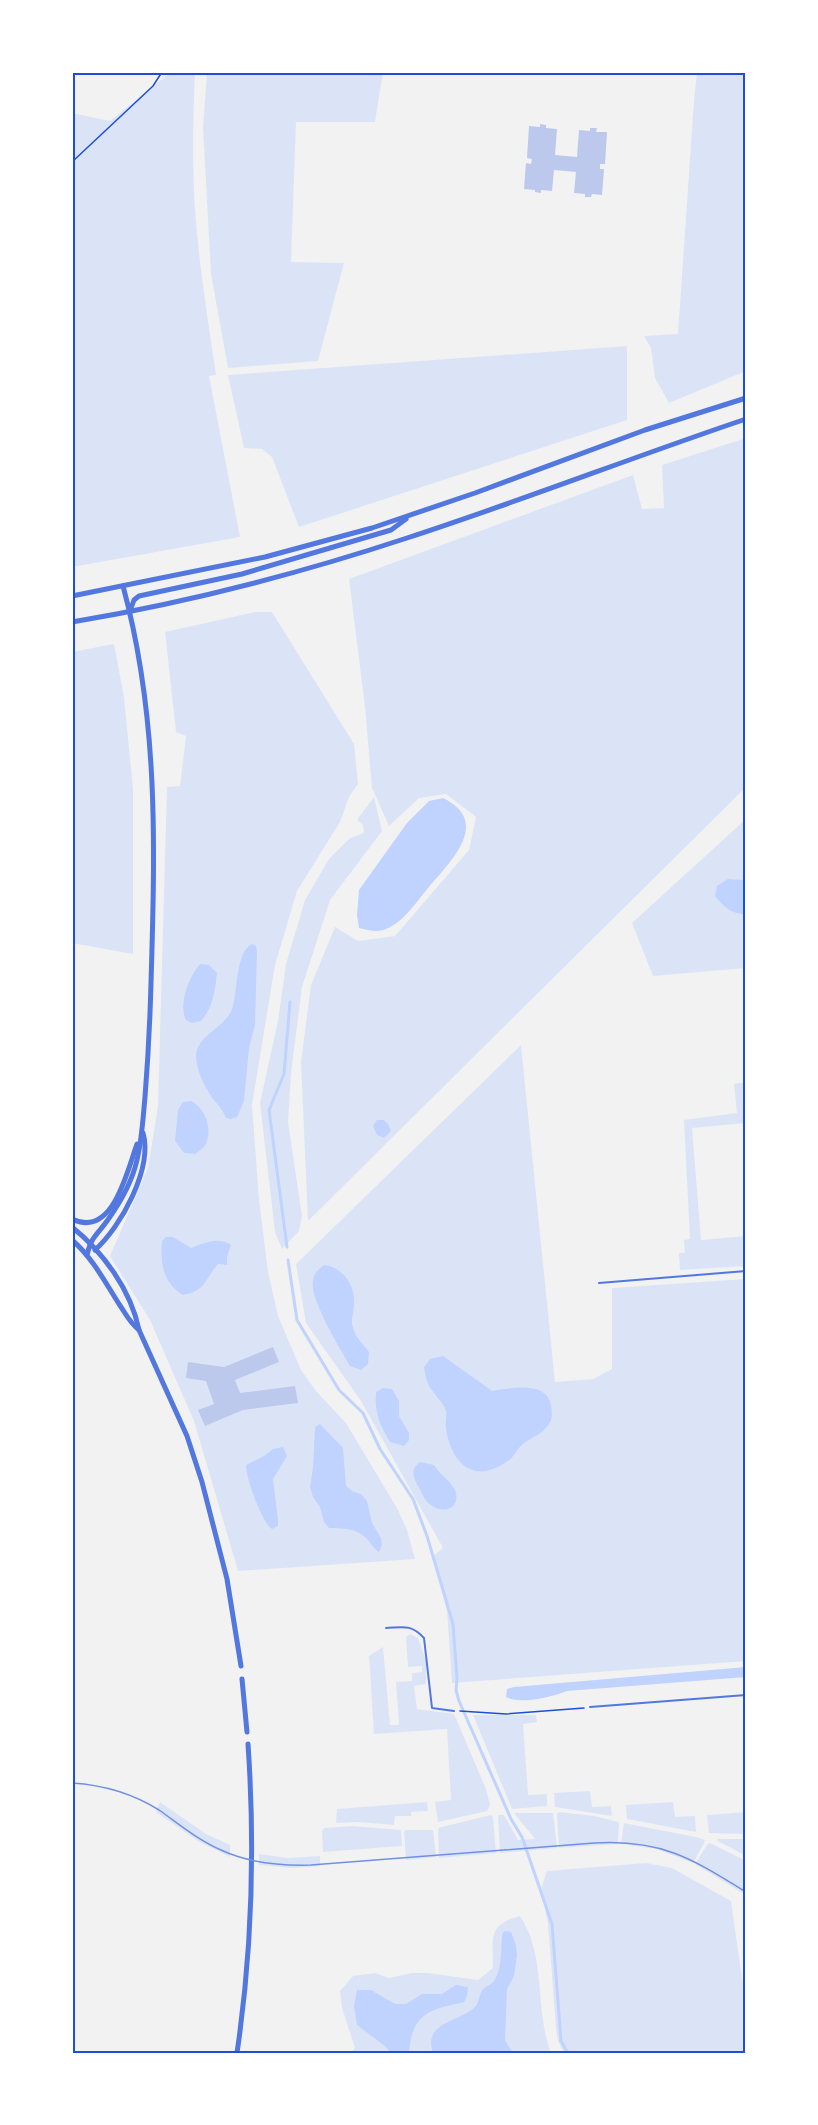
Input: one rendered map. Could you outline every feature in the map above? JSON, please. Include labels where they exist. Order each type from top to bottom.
[{"type":"street","points":[[72,596],[273,555],[372,528],[645,430],[746,398]]},
{"type":"street","points":[[72,622],[130,612],[308,569],[408,538],[746,419]]},
{"type":"street","points":[[130,612],[134,600],[139,596],[242,574],[391,530],[410,515]]},
{"type":"street","points":[[87,1255],[90,1242],[108,1220],[127,1189],[137,1161],[142,1131],[149,1048],[155,870],[154,786],[141,669],[123,586]]},
{"type":"street","points":[[72,1219],[90,1224],[105,1215],[121,1188],[142,1131]]},
{"type":"street","points":[[87,1255],[96,1250],[117,1222],[138,1182],[146,1144],[142,1131]]},
{"type":"street","points":[[72,1227],[90,1242],[124,1289],[136,1313],[139,1330],[187,1436],[202,1482],[227,1579],[241,1666]]},
{"type":"street","points":[[72,1240],[87,1255],[129,1323],[139,1330]]},
{"type":"street","points":[[242,1679],[247,1732]]},
{"type":"street","points":[[237,2053],[242,2021],[250,1880],[248,1744]]},
{"type":"lane","points":[[599,1283],[746,1271]]},
{"type":"lane","points":[[386,1628],[407,1627],[416,1630],[424,1638],[432,1708],[454,1711]]},
{"type":"lane","points":[[590,1707],[746,1695]]},
{"type":"path","points":[[72,162],[153,86],[162,72]]},
{"type":"path","points":[[460,1711],[506,1714],[590,1707]]},
{"type":"shaded area","points":[[171,72],[195,72],[193,176],[195,210],[201,272],[216,375],[209,376],[240,537],[72,567],[72,113],[110,121]]},
{"type":"shaded area","points":[[207,72],[383,72],[375,122],[296,122],[291,262],[344,263],[318,361],[228,368],[211,274],[203,128]]},
{"type":"shaded area","points":[[697,72],[746,72],[746,371],[669,403],[655,378],[651,348],[644,336],[678,334]]},
{"type":"shaded area","points":[[627,346],[627,420],[299,527],[272,457],[262,449],[244,448],[228,375]]},
{"type":"shaded area","points":[[746,438],[746,787],[308,1221],[301,1062],[311,985],[335,927],[358,941],[395,936],[469,850],[476,817],[446,794],[419,798],[389,826],[372,788],[365,707],[349,579],[633,475],[642,509],[664,508],[662,465]]},
{"type":"shaded area","points":[[255,612],[272,612],[354,744],[358,784],[349,797],[340,822],[297,891],[275,965],[252,1105],[259,1199],[268,1272],[278,1316],[301,1370],[316,1391],[346,1423],[397,1508],[407,1530],[415,1559],[238,1571],[194,1421],[150,1320],[110,1256],[148,1168],[158,1106],[167,787],[180,786],[186,736],[176,732],[165,632]]},
{"type":"shaded area","points":[[114,644],[124,697],[133,789],[133,954],[72,943],[72,652]]},
{"type":"shaded area","points":[[374,797],[382,831],[330,900],[302,987],[291,1073],[288,1122],[302,1216],[299,1231],[282,1249],[275,1232],[260,1103],[278,1021],[286,964],[305,900],[329,859],[350,838],[364,833],[363,825],[357,820]]},
{"type":"shaded area","points":[[746,819],[746,968],[653,976],[632,923]]},
{"type":"shaded area","points":[[521,1045],[555,1382],[593,1379],[612,1369],[612,1288],[746,1279],[746,1661],[452,1683],[447,1611],[433,1556],[443,1548],[361,1401],[306,1323],[296,1264]]},
{"type":"shaded area","points":[[746,1082],[746,1123],[692,1128],[701,1240],[746,1236],[746,1266],[680,1270],[679,1253],[685,1253],[684,1240],[690,1239],[684,1120],[737,1113],[734,1084]]},
{"type":"shaded area","points":[[410,1634],[418,1638],[426,1661],[426,1684],[414,1686],[417,1709],[454,1714],[486,1789],[490,1805],[487,1811],[438,1822],[435,1802],[451,1800],[447,1729],[374,1734],[369,1656],[383,1647],[390,1725],[399,1725],[396,1682],[412,1681],[412,1673],[422,1672],[422,1666],[408,1667],[406,1637]]},
{"type":"shaded area","points":[[473,1715],[536,1715],[537,1722],[523,1724],[528,1795],[547,1794],[547,1806],[512,1809]]},
{"type":"shaded area","points":[[590,1791],[592,1807],[611,1806],[612,1816],[555,1807],[554,1793]]},
{"type":"shaded area","points":[[160,1802],[206,1834],[230,1845],[230,1857],[198,1841],[156,1812]]},
{"type":"shaded area","points":[[427,1802],[428,1811],[411,1812],[411,1816],[395,1816],[394,1825],[336,1823],[337,1809]]},
{"type":"shaded area","points":[[673,1802],[675,1817],[695,1816],[696,1832],[627,1819],[626,1805]]},
{"type":"shaded area","points":[[559,1812],[594,1816],[619,1822],[618,1844],[559,1848],[557,1814]]},
{"type":"shaded area","points":[[746,1812],[746,1834],[709,1833],[707,1815]]},
{"type":"shaded area","points":[[514,1813],[553,1813],[557,1848],[500,1853],[498,1815],[504,1815],[518,1840],[535,1839]]},
{"type":"shaded area","points":[[491,1815],[496,1853],[439,1858],[438,1828]]},
{"type":"shaded area","points":[[624,1823],[705,1840],[693,1863],[657,1849],[621,1844]]},
{"type":"shaded area","points":[[352,1826],[401,1830],[402,1846],[323,1852],[322,1831],[324,1828]]},
{"type":"shaded area","points":[[406,1830],[433,1830],[436,1857],[406,1860],[404,1832]]},
{"type":"shaded area","points":[[718,1839],[746,1839],[746,1856],[718,1841]]},
{"type":"shaded area","points":[[710,1843],[746,1861],[746,1895],[695,1864]]},
{"type":"shaded area","points":[[259,1854],[288,1858],[320,1856],[320,1866],[293,1868],[259,1865]]},
{"type":"shaded area","points":[[646,1863],[672,1868],[731,1901],[746,2007],[746,2053],[564,2053],[558,2041],[556,2027],[548,1924],[541,1889],[547,1871]]},
{"type":"shaded area","points":[[520,1916],[534,1948],[543,2018],[551,2053],[350,2053],[355,2048],[342,2008],[340,1991],[353,1976],[375,1973],[389,1978],[412,1973],[428,1973],[478,1980],[493,1968],[493,1941],[497,1928]]},
{"type":"water","points":[[443,798],[457,808],[465,818],[466,830],[463,842],[456,854],[398,922],[379,931],[359,928],[357,915],[359,890],[407,823],[429,801]]},
{"type":"water","points":[[728,879],[743,880],[746,884],[746,914],[728,909],[715,896],[717,886]]},
{"type":"water","points":[[252,944],[256,946],[257,952],[255,1025],[249,1048],[244,1101],[237,1117],[231,1119],[226,1118],[212,1098],[198,1070],[196,1056],[201,1042],[224,1021],[232,1009],[240,964],[247,948]]},
{"type":"water","points":[[200,964],[209,965],[217,973],[213,998],[208,1010],[201,1021],[192,1023],[186,1020],[184,998],[192,976]]},
{"type":"water","points":[[191,1101],[204,1114],[209,1132],[205,1145],[195,1154],[184,1153],[175,1141],[178,1110],[183,1102]]},
{"type":"water","points":[[377,1120],[384,1120],[391,1131],[384,1138],[377,1135],[373,1126]]},
{"type":"water","points":[[166,1237],[173,1237],[191,1248],[211,1241],[226,1242],[231,1245],[227,1265],[218,1264],[201,1287],[183,1295],[171,1285],[164,1272],[162,1241]]},
{"type":"water","points":[[324,1265],[337,1269],[347,1279],[353,1291],[352,1325],[356,1335],[369,1352],[368,1364],[361,1370],[350,1366],[320,1311],[313,1288],[317,1271]]},
{"type":"water","points":[[443,1356],[492,1391],[527,1388],[543,1392],[551,1408],[551,1419],[548,1425],[541,1433],[524,1443],[511,1459],[497,1467],[486,1471],[467,1468],[454,1453],[446,1429],[446,1411],[427,1382],[424,1367],[430,1359]]},
{"type":"water","points":[[383,1388],[392,1389],[399,1401],[399,1416],[409,1433],[409,1440],[404,1446],[390,1442],[381,1424],[376,1406],[376,1392]]},
{"type":"water","points":[[320,1424],[343,1448],[346,1486],[361,1494],[367,1501],[372,1523],[381,1538],[382,1545],[379,1552],[357,1532],[349,1529],[329,1528],[324,1522],[320,1507],[310,1487],[315,1427]]},
{"type":"water","points":[[283,1447],[287,1456],[273,1479],[278,1526],[272,1529],[263,1517],[255,1499],[246,1465],[273,1449]]},
{"type":"water","points":[[420,1462],[434,1465],[453,1486],[456,1501],[450,1508],[436,1508],[425,1499],[413,1473]]},
{"type":"water","points":[[746,1667],[746,1677],[567,1691],[545,1698],[527,1700],[506,1697],[507,1689],[514,1687]]},
{"type":"water","points":[[504,1931],[511,1932],[517,1955],[514,1976],[507,1989],[505,2040],[513,2053],[433,2053],[431,2042],[433,2034],[438,2028],[476,2006],[483,1989],[497,1976]]},
{"type":"water","points":[[456,1985],[468,1987],[464,2002],[432,2011],[418,2021],[409,2053],[391,2053],[357,2025],[354,2006],[357,1990],[371,1990],[395,2004],[406,2004],[422,1994],[442,1994]]},
{"type":"building","points":[[540,124],[546,125],[546,128],[557,129],[555,155],[577,157],[579,130],[590,131],[590,128],[597,128],[596,132],[607,132],[605,164],[600,164],[600,169],[604,169],[602,195],[592,194],[591,197],[585,197],[585,194],[574,193],[576,172],[554,170],[552,191],[541,190],[541,193],[524,189],[526,163],[531,164],[532,159],[527,158],[529,126],[540,127]]},
{"type":"building","points":[[273,1347],[279,1362],[235,1380],[240,1393],[295,1386],[298,1403],[243,1410],[205,1426],[198,1410],[214,1404],[206,1381],[186,1378],[188,1362],[224,1367]]},
{"type":"waterway","points":[[287,1247],[269,1110],[284,1074],[290,1002]]},
{"type":"waterway","points":[[288,1260],[297,1320],[339,1390],[363,1413],[380,1449],[413,1499],[427,1536],[453,1624],[456,1690],[459,1701],[511,1819],[522,1837],[552,1924],[561,2041],[568,2053]]},
{"type":"tram line","points":[[72,1783],[106,1788],[138,1799],[159,1810],[213,1846],[243,1858],[265,1863],[311,1865],[594,1843],[638,1844],[691,1860],[746,1892]]}]
